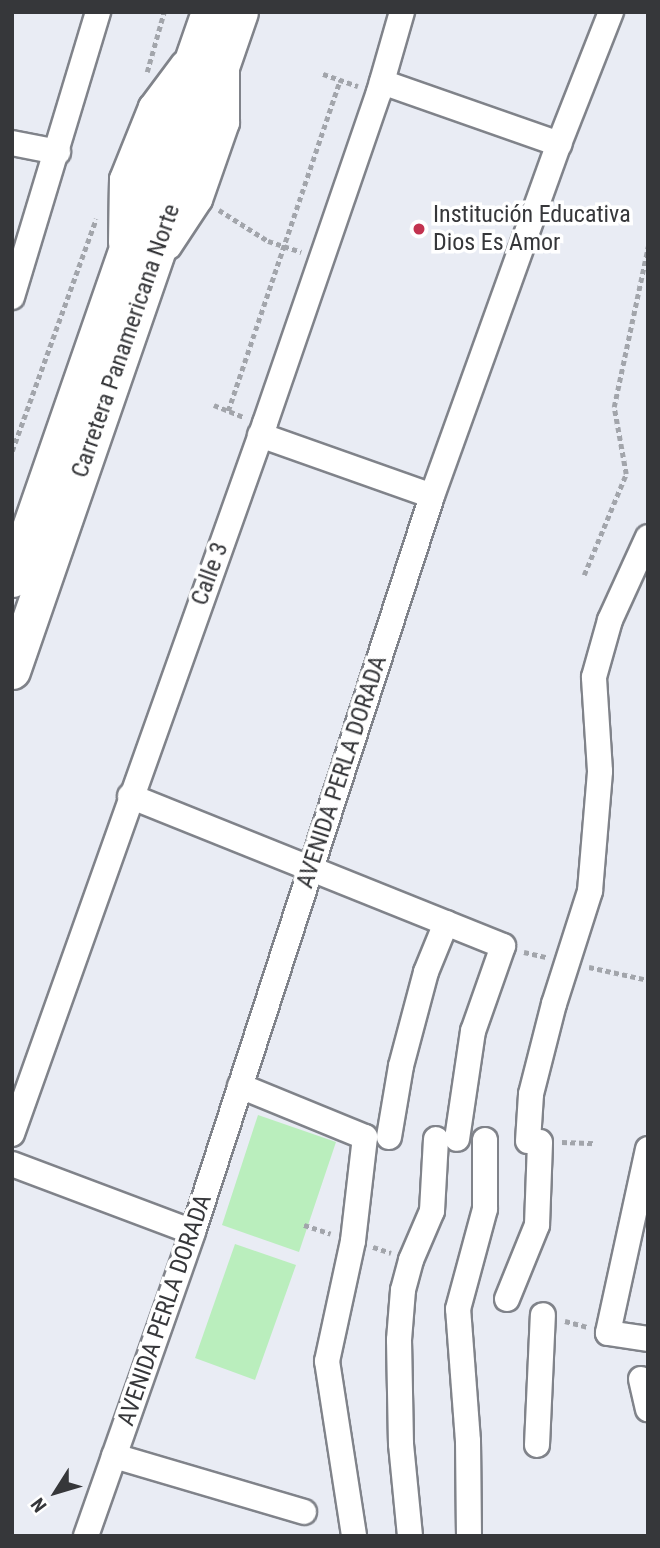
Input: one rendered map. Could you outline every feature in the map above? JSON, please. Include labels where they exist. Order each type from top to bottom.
[{"type":"highway","name":"Carretera Panamericana Norte","points":[[12,671],[134,274],[212,35],[240,12]]},
{"type":"highway","name":"Carretera Panamericana Norte","points":[[12,579],[134,274]]},
{"type":"street","points":[[12,297],[58,152],[98,12]]},
{"type":"street","name":"Calle 3","points":[[12,1134],[323,256],[380,87],[402,12]]},
{"type":"street","name":"AVENIDA PERLA DORADA","points":[[86,1536],[193,1232],[432,496],[559,144],[611,12]]},
{"type":"street","points":[[134,274],[122,179],[151,107],[212,35]]},
{"type":"street","points":[[380,87],[559,144]]},
{"type":"street","points":[[12,143],[58,152]]},
{"type":"street","points":[[262,429],[432,496]]},
{"type":"street","points":[[507,1299],[537,1225],[534,1081],[554,1003],[590,891],[600,771],[594,677],[610,620],[648,537]]},
{"type":"street","points":[[130,796],[503,946],[472,1031],[432,1211],[405,1280],[399,1340],[401,1444],[410,1536]]},
{"type":"street","points":[[389,1137],[401,1066],[426,972],[446,923]]},
{"type":"street","points":[[240,1086],[365,1137],[353,1241],[327,1361],[354,1536]]},
{"type":"street","points":[[469,1536],[468,1441],[458,1309],[485,1209],[485,1140]]},
{"type":"street","points":[[648,1149],[608,1333],[648,1339]]},
{"type":"street","points":[[12,1164],[193,1232]]},
{"type":"street","points":[[537,1445],[543,1315]]},
{"type":"street","points":[[642,1379],[648,1409]]},
{"type":"street","points":[[114,1456],[304,1512]]},
{"type":"path","points":[[145,77],[164,12]]},
{"type":"path","points":[[323,74],[380,87]]},
{"type":"path","points":[[228,411],[340,80]]},
{"type":"path","points":[[215,207],[268,241],[323,256]]},
{"type":"path","points":[[12,451],[98,215]]},
{"type":"path","points":[[584,575],[626,474],[614,407],[648,247]]},
{"type":"path","points":[[214,405],[262,429]]},
{"type":"green space","points":[[258,1115],[336,1142],[299,1252],[222,1225]]},
{"type":"green space","points":[[235,1244],[296,1265],[255,1380],[195,1358]]},
{"type":"place","name":"Institución Educativa Dios Es Amor","points":[[419,229]]}]
